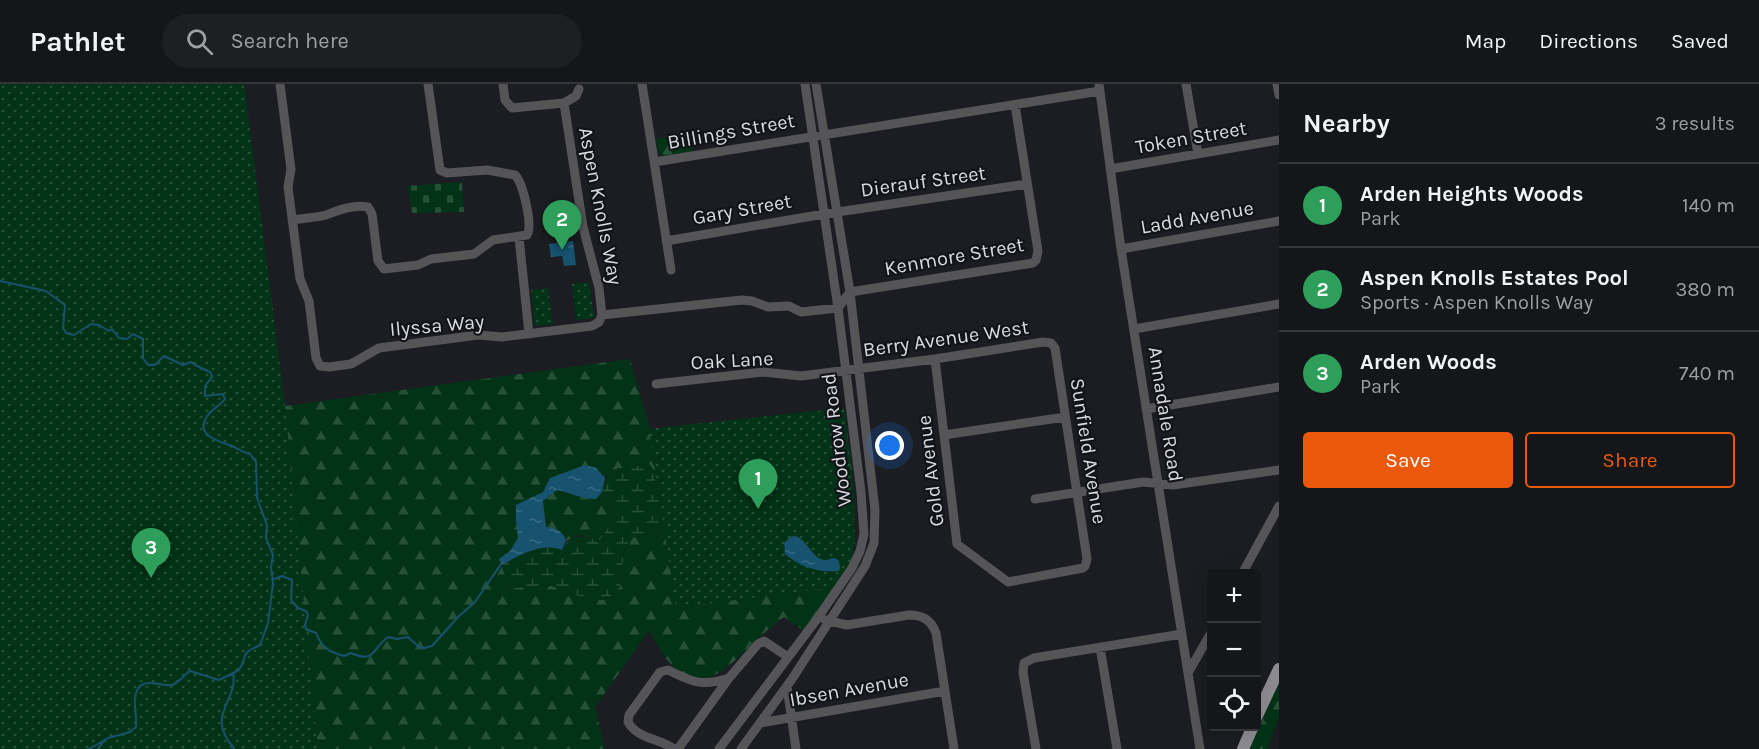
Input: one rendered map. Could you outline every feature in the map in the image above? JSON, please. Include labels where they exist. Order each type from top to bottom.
[{"type":"main road","points":[[1261,709],[1279,669]]},
{"type":"main road","points":[[1243,749],[1251,731]]},
{"type":"street","name":"Ilyssa Way","points":[[280,84],[291,169],[288,187],[300,279],[309,302],[316,358],[322,367],[351,364],[380,348],[478,335],[497,337],[592,327],[599,322],[602,315],[742,300],[768,307],[789,306],[801,312],[838,308]]},
{"type":"street","points":[[292,220],[325,215],[337,210],[368,207],[372,214],[378,261],[384,269],[418,265],[431,259],[474,254],[493,240],[526,235],[530,228],[519,180],[515,175],[487,170],[447,173],[440,170],[428,84]]},
{"type":"street","name":"Aspen Knolls Way","points":[[503,84],[505,100],[512,108],[564,103],[576,96],[579,89]]},
{"type":"street","points":[[642,84],[671,270]]},
{"type":"street","name":"Woodrow Road","points":[[719,749],[817,619],[852,568],[860,551],[864,534],[861,492],[838,308],[805,84]]},
{"type":"street","name":"Woodrow Road","points":[[741,749],[830,621],[865,566],[874,543],[875,510],[850,292],[816,84]]},
{"type":"street","points":[[1186,84],[1198,154]]},
{"type":"street","points":[[1277,84],[1279,95]]},
{"type":"street","name":"Billings Street","points":[[654,162],[1015,105],[1099,88]]},
{"type":"street","name":"Annadale Road","points":[[1099,88],[1121,249],[1200,749]]},
{"type":"street","name":"Aspen Knolls Way","points":[[564,103],[583,227],[599,288],[602,315]]},
{"type":"street","name":"Kenmore Street","points":[[850,292],[1033,263],[1036,260],[1038,251],[1015,105]]},
{"type":"street","name":"Token Street","points":[[1110,169],[1279,140]]},
{"type":"street","name":"Dierauf Street","points":[[824,214],[1027,184]]},
{"type":"street","name":"Gary Street","points":[[666,241],[824,214]]},
{"type":"street","name":"Ladd Avenue","points":[[1121,249],[1279,221]]},
{"type":"street","points":[[519,237],[529,334]]},
{"type":"street","points":[[838,308],[850,292]]},
{"type":"street","points":[[1134,329],[1279,304]]},
{"type":"street","name":"Berry Avenue West","points":[[846,371],[1043,342],[1051,343]]},
{"type":"street","name":"Sunfield Avenue","points":[[1051,343],[1055,348],[1087,559],[1086,566]]},
{"type":"street","name":"Gold Avenue","points":[[935,359],[957,544],[1008,582],[1086,566]]},
{"type":"street","name":"Oak Lane","points":[[656,384],[763,372],[801,376],[846,371]]},
{"type":"street","points":[[1146,409],[1279,387]]},
{"type":"street","points":[[944,435],[1065,417]]},
{"type":"street","points":[[1035,499],[1143,482],[1173,485],[1279,470]]},
{"type":"street","points":[[1244,569],[1279,506]]},
{"type":"street","points":[[817,619],[847,625],[909,615],[924,617],[931,623],[936,633],[954,749]]},
{"type":"street","points":[[1036,749],[1023,672],[1024,663],[1034,658],[1182,633]]},
{"type":"street","points":[[1188,673],[1207,640]]},
{"type":"street","points":[[729,678],[714,682],[694,682],[668,670],[660,672],[629,715],[628,722],[645,737],[676,749],[729,678],[761,642],[767,642],[788,657]]},
{"type":"street","points":[[1100,647],[1117,749]]},
{"type":"street","points":[[786,687],[796,749]]},
{"type":"street","name":"Ibsen Avenue","points":[[760,723],[945,691]]},
{"type":"green space","points":[[0,84],[244,84],[285,406],[630,359],[650,429],[844,408],[854,491],[852,540],[665,498],[655,487],[655,472],[649,464],[634,469],[616,469],[605,478],[596,468],[543,492],[516,520],[519,538],[510,551],[499,559],[510,588],[552,586],[589,600],[620,587],[624,552],[631,538],[671,530],[834,587],[804,631],[784,617],[726,668],[704,679],[693,678],[681,673],[669,662],[649,631],[595,707],[605,749],[0,749]]},
{"type":"green space","points":[[0,84],[244,84],[285,406],[318,749],[0,749]]},
{"type":"green space","points":[[690,134],[693,152],[665,156],[659,154],[656,139]]},
{"type":"green space","points":[[462,182],[464,212],[412,213],[408,186]]},
{"type":"green space","points":[[589,282],[594,318],[576,320],[572,284]]},
{"type":"green space","points":[[548,288],[553,324],[535,326],[531,290]]},
{"type":"green space","points":[[844,408],[854,497],[855,542],[851,562],[834,587],[676,608],[649,429]]},
{"type":"green space","points":[[649,464],[655,472],[655,487],[665,498],[671,530],[631,538],[624,552],[620,587],[606,600],[589,600],[552,586],[510,588],[502,565],[516,557],[539,549],[562,550],[570,540],[578,537],[600,540],[616,515],[615,506],[602,492],[609,475],[619,468]]},
{"type":"green space","points":[[557,490],[595,499],[602,492],[615,506],[616,515],[600,540],[579,535],[566,541],[564,534],[546,527],[543,501]]},
{"type":"green space","points":[[1279,684],[1279,718],[1267,749],[1249,749],[1257,731],[1261,731],[1261,723]]},
{"type":"water","points":[[573,241],[576,265],[564,266],[562,256],[551,257],[549,244]]},
{"type":"water","points":[[585,465],[596,468],[605,478],[602,492],[596,499],[557,490],[543,501],[546,527],[559,531],[565,538],[562,550],[539,549],[502,565],[499,559],[510,551],[518,538],[516,505],[543,492],[550,478]]},
{"type":"water","points":[[795,536],[803,541],[817,557],[826,560],[835,558],[839,561],[839,571],[810,568],[785,554],[784,543],[790,537]]},
{"type":"waterway","points":[[0,281],[46,291],[65,305],[63,328],[66,333],[74,335],[91,324],[99,325],[109,331],[112,329],[119,338],[127,339],[133,334],[143,339],[143,358],[148,365],[155,365],[164,356],[183,365],[191,362],[211,373],[212,377],[205,386],[205,396],[223,394],[225,399],[207,417],[203,426],[204,430],[211,438],[250,454],[256,462],[257,498],[267,525],[266,538],[273,555],[271,567],[273,583],[268,623],[260,645],[246,653],[239,670],[219,680],[190,671],[172,685],[145,683],[140,686],[135,699],[136,727],[130,732],[108,738],[89,749]]},
{"type":"waterway","points":[[272,580],[282,576],[292,580],[291,600],[298,608],[306,611],[308,615],[306,629],[316,633],[327,649],[344,656],[351,653],[365,657],[373,653],[388,637],[397,639],[408,637],[419,647],[432,646],[475,602],[501,564]]},
{"type":"waterway","points":[[233,673],[234,683],[222,717],[222,726],[234,748]]},
{"type":"waterway","points":[[98,749],[103,742]]},
{"type":"place","name":"Aspen Knolls Estates Pool","points":[[562,250]]},
{"type":"place","name":"Arden Heights Woods","points":[[758,509]]},
{"type":"place","name":"Arden Woods","points":[[151,578]]}]
